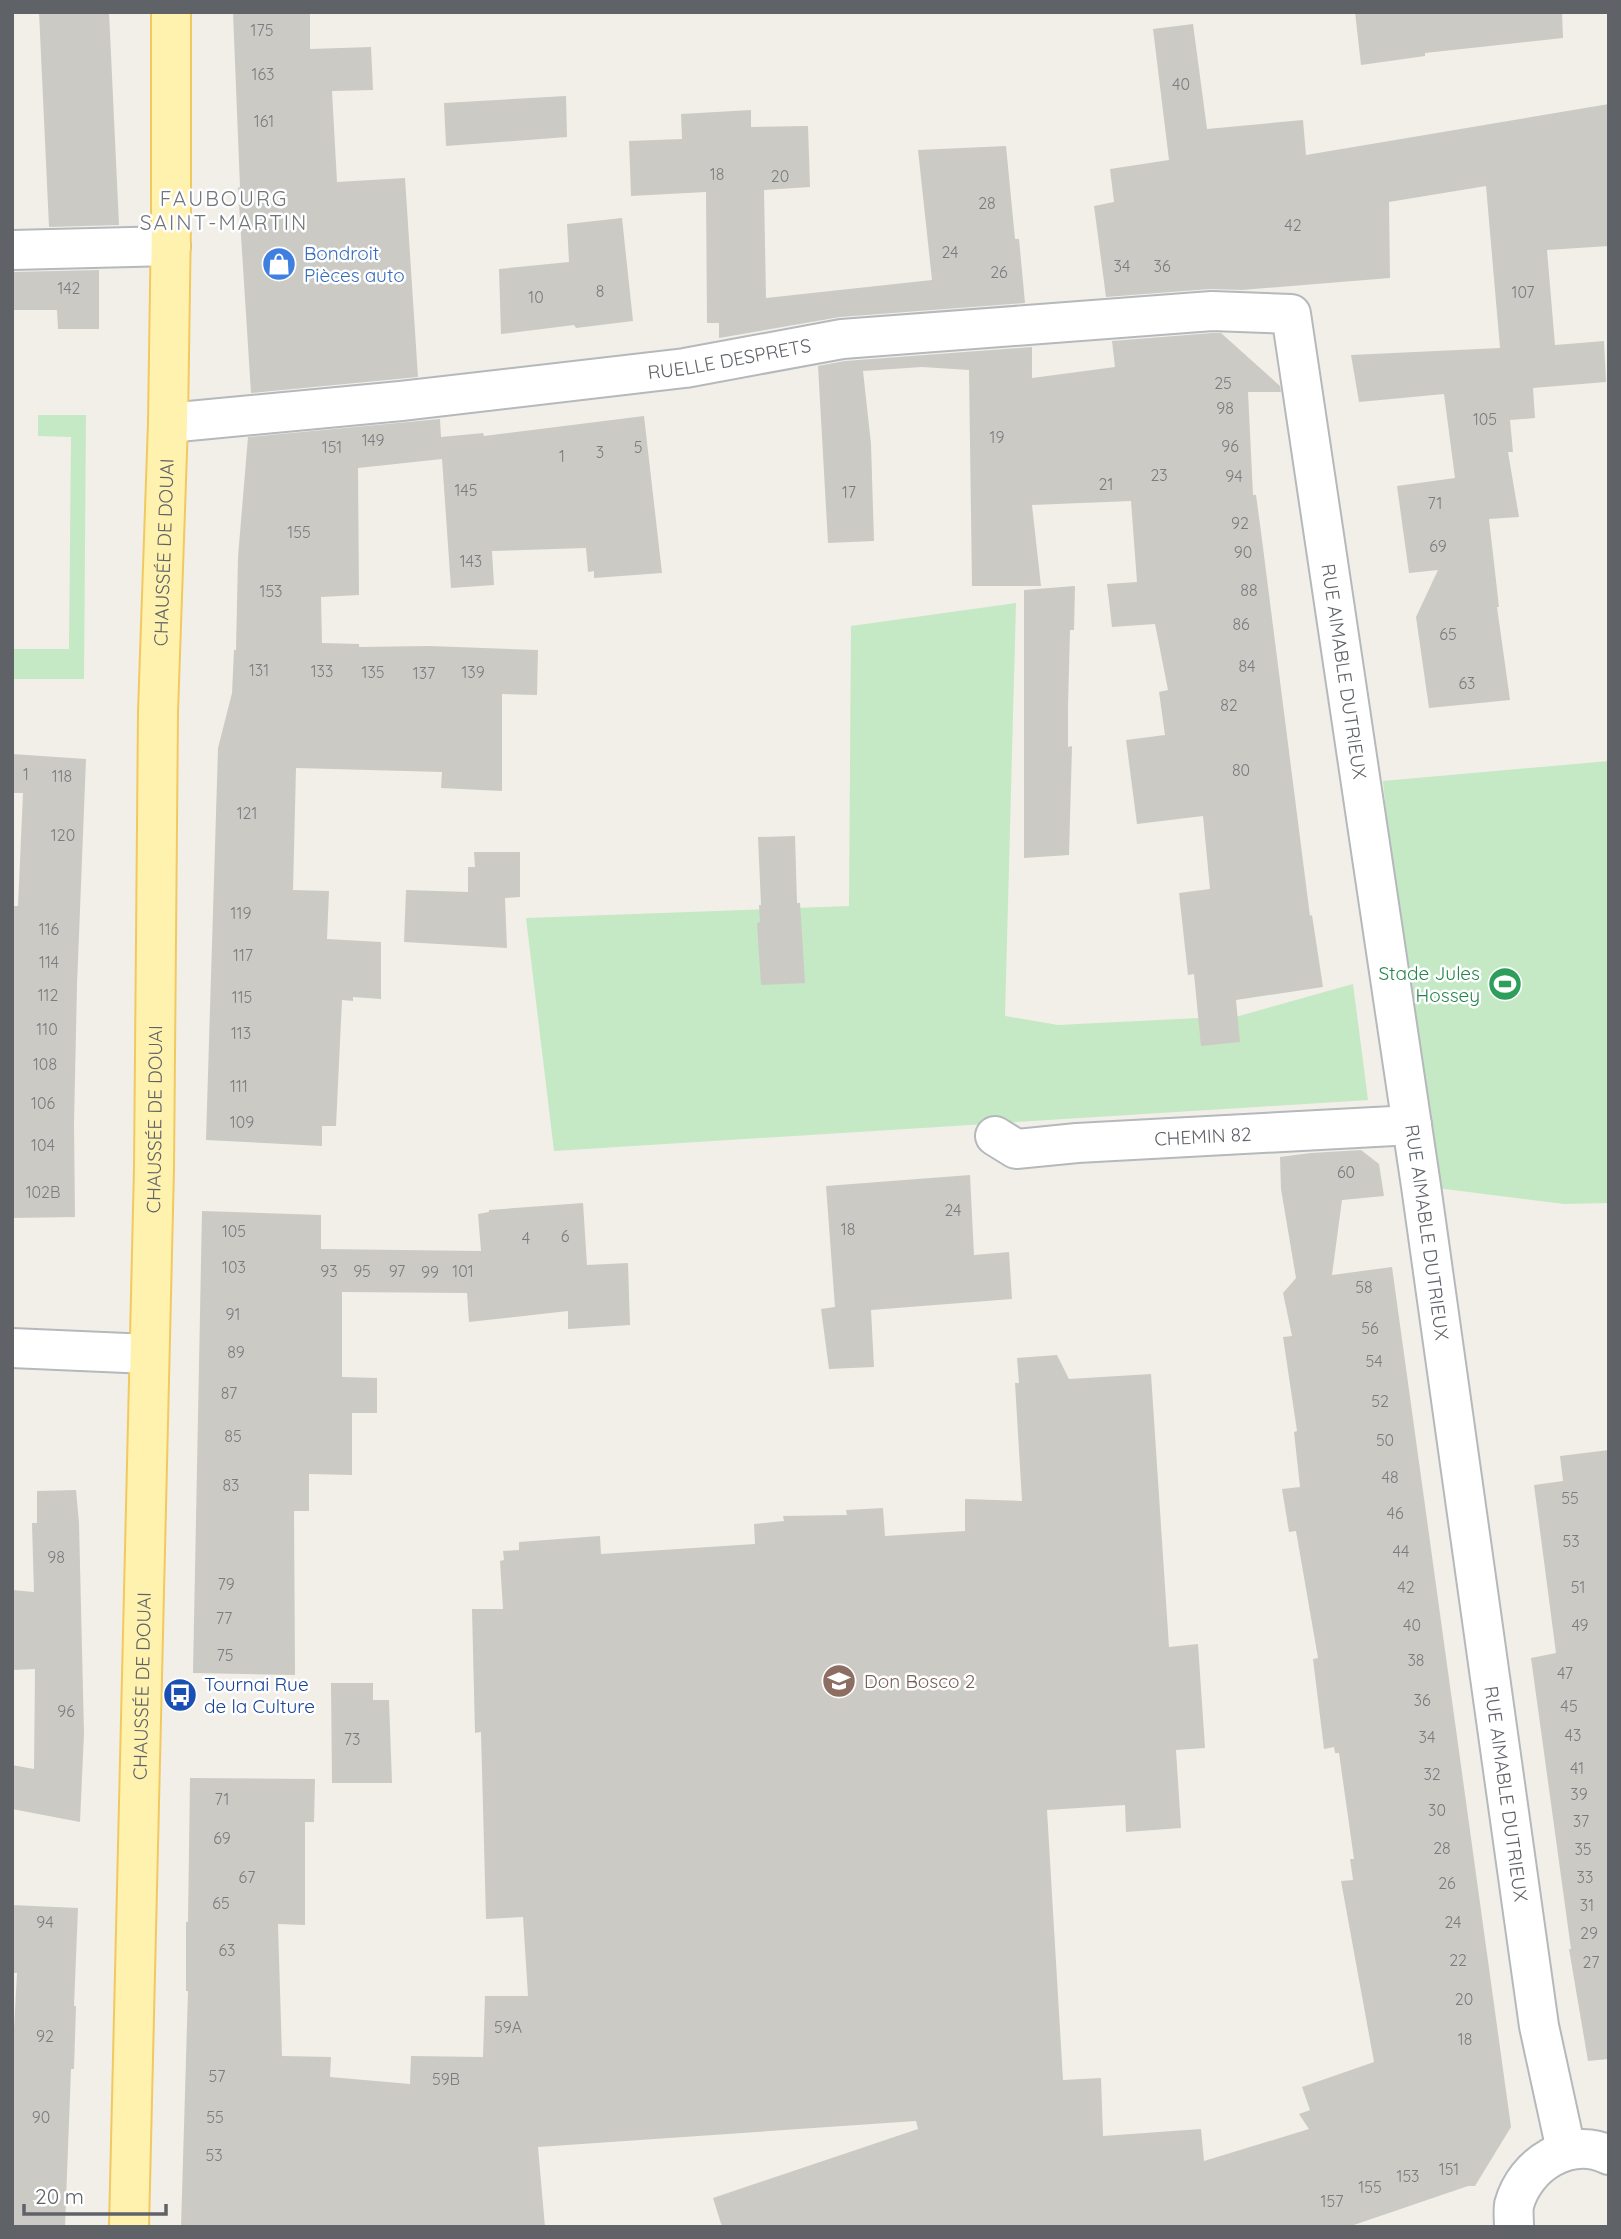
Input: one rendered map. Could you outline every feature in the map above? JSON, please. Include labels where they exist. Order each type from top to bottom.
[{"type":"main road","name":"CHAUSSÉE DE DOUAI","points":[[130,2227],[154,1181],[158,712],[171,246],[171,12]]},
{"type":"street","points":[[12,250],[171,246]]},
{"type":"street","name":"RUELLE DESPRETS","points":[[168,423],[401,401],[685,368],[842,339],[1212,311],[1291,314]]},
{"type":"street","name":"RUE AIMABLE DUTRIEUX","points":[[1291,314],[1412,1125],[1539,2026],[1566,2150]]},
{"type":"street","name":"CHEMIN 82","points":[[995,1136],[1016,1149],[1091,1142],[1412,1125]]},
{"type":"street","points":[[12,1348],[149,1354]]},
{"type":"street","points":[[1514,2227],[1514,2206],[1524,2181],[1542,2162],[1566,2150],[1598,2149],[1609,2155]]},
{"type":"green space","points":[[38,415],[86,415],[84,679],[12,679],[12,649],[69,649],[71,437],[38,436]]},
{"type":"green space","points":[[1016,603],[1005,1016],[1058,1025],[1239,1016],[1353,984],[1368,1100],[554,1151],[526,918],[849,906],[851,626]]},
{"type":"green space","name":"Stade Jules Hossey","points":[[1609,761],[1609,1203],[1564,1204],[1421,1186],[1383,781]]},
{"type":"building","points":[[39,12],[109,12],[119,225],[49,227]]},
{"type":"building","points":[[233,12],[310,12],[310,49],[371,47],[373,90],[332,91],[337,182],[405,178],[418,377],[251,393],[238,188]]},
{"type":"building","points":[[1355,12],[1562,12],[1563,38],[1425,53],[1425,56],[1361,65]]},
{"type":"building","points":[[1193,24],[1207,129],[1303,120],[1306,155],[1609,104],[1609,246],[1547,250],[1555,345],[1604,341],[1606,382],[1533,388],[1535,418],[1510,420],[1513,452],[1508,452],[1519,517],[1489,519],[1497,607],[1510,700],[1429,708],[1416,617],[1438,570],[1409,573],[1397,486],[1455,478],[1444,394],[1359,402],[1351,355],[1500,348],[1486,186],[1389,202],[1390,278],[1106,297],[1094,206],[1114,202],[1110,169],[1169,160],[1153,29]]},
{"type":"building","points":[[566,96],[567,137],[446,146],[444,103]]},
{"type":"building","points":[[751,110],[751,127],[808,126],[810,187],[764,190],[766,298],[932,280],[918,150],[1006,146],[1015,239],[1019,239],[1025,303],[840,317],[719,338],[719,323],[707,323],[706,192],[631,196],[629,141],[682,139],[681,114]]},
{"type":"building","points":[[622,218],[633,321],[501,334],[499,269],[569,262],[567,224]]},
{"type":"building","points":[[99,270],[99,329],[58,329],[57,310],[12,310],[12,272]]},
{"type":"building","points":[[1221,333],[1280,386],[1281,392],[1248,392],[1253,495],[1256,495],[1310,916],[1312,915],[1323,987],[1236,1000],[1240,1042],[1201,1046],[1194,974],[1188,975],[1179,893],[1210,889],[1203,816],[1137,824],[1126,740],[1165,735],[1159,692],[1168,690],[1155,624],[1112,627],[1107,584],[1137,582],[1131,501],[1032,505],[1041,586],[972,586],[969,370],[922,367],[863,371],[871,444],[874,541],[828,543],[818,366],[845,361],[1032,347],[1032,378],[1115,367],[1112,341]]},
{"type":"building","points":[[644,416],[662,573],[594,578],[594,571],[588,572],[586,548],[492,551],[494,585],[451,588],[442,459],[358,468],[359,595],[321,597],[322,643],[359,644],[359,647],[429,646],[538,650],[537,695],[502,694],[502,791],[441,788],[442,772],[296,768],[293,890],[329,891],[327,939],[381,942],[381,999],[353,997],[353,1001],[342,1000],[336,1126],[322,1126],[322,1146],[206,1140],[218,748],[232,693],[236,650],[238,557],[248,437],[440,419],[441,437],[483,433],[484,436]]},
{"type":"building","points":[[1075,586],[1074,630],[1070,630],[1068,706],[1068,747],[1072,746],[1069,855],[1024,858],[1024,590]]},
{"type":"building","points":[[12,754],[86,759],[77,985],[75,1217],[12,1218],[12,906],[18,906],[23,793],[12,793]]},
{"type":"building","points":[[795,836],[797,903],[800,903],[805,983],[761,985],[757,923],[760,922],[761,905],[758,837]]},
{"type":"building","points":[[474,852],[520,852],[520,897],[505,898],[507,948],[404,942],[406,890],[468,892],[468,867],[475,867]]},
{"type":"building","points":[[1361,1150],[1379,1164],[1384,1196],[1342,1200],[1332,1275],[1392,1267],[1511,2127],[1475,2186],[1468,2186],[1348,2227],[722,2227],[713,2198],[918,2129],[916,2121],[538,2147],[545,2227],[181,2227],[188,1991],[186,1922],[190,1778],[315,1779],[314,1822],[305,1822],[305,1925],[278,1924],[282,2056],[331,2057],[330,2077],[410,2084],[411,2056],[483,2057],[485,1996],[528,1996],[523,1917],[486,1919],[481,1732],[475,1733],[472,1609],[503,1609],[500,1561],[504,1560],[503,1551],[519,1550],[519,1542],[600,1536],[601,1554],[755,1544],[754,1524],[784,1521],[783,1516],[847,1515],[846,1510],[883,1508],[885,1536],[965,1531],[965,1499],[1022,1501],[1015,1383],[1019,1383],[1017,1358],[1057,1355],[1069,1379],[1151,1374],[1169,1647],[1198,1644],[1205,1748],[1176,1750],[1181,1828],[1126,1832],[1125,1805],[1047,1810],[1063,2080],[1101,2078],[1103,2136],[1201,2129],[1204,2161],[1309,2129],[1299,2114],[1310,2110],[1302,2087],[1374,2062],[1341,1881],[1353,1880],[1350,1859],[1354,1859],[1339,1753],[1335,1753],[1334,1747],[1324,1749],[1313,1659],[1318,1658],[1296,1531],[1289,1532],[1282,1489],[1300,1487],[1294,1432],[1297,1431],[1283,1337],[1292,1336],[1283,1293],[1296,1278],[1281,1189],[1280,1157]]},
{"type":"building","points":[[970,1175],[974,1255],[1009,1252],[1012,1299],[871,1310],[874,1367],[829,1369],[821,1309],[835,1307],[826,1186]]},
{"type":"building","points":[[583,1203],[587,1265],[628,1263],[630,1325],[568,1329],[568,1311],[469,1322],[467,1293],[342,1292],[342,1377],[377,1378],[377,1413],[352,1413],[352,1475],[309,1474],[309,1511],[294,1511],[295,1675],[193,1673],[202,1211],[321,1215],[321,1249],[481,1251],[478,1214],[489,1210]]},
{"type":"building","points":[[1609,1450],[1609,2059],[1588,2061],[1569,1949],[1531,1658],[1556,1653],[1534,1485],[1563,1481],[1560,1456]]},
{"type":"building","points":[[76,1490],[84,1733],[80,1822],[12,1809],[12,1765],[34,1769],[35,1669],[12,1670],[12,1590],[34,1592],[32,1523],[37,1523],[37,1491]]},
{"type":"building","points":[[331,1683],[373,1683],[373,1700],[389,1700],[392,1783],[332,1783]]},
{"type":"building","points":[[12,1905],[78,1908],[74,2069],[71,2069],[65,2227],[12,2227],[12,2066],[17,1973],[12,1973]]},
{"type":"place","name":"Bondroit Pièces auto","points":[[279,264]]},
{"type":"place","name":"Stade Jules Hossey","points":[[1505,984]]},
{"type":"place","name":"Don Bosco 2","points":[[839,1681]]},
{"type":"place","name":"Tournai Rue de la Culture","points":[[180,1695]]},
{"type":"district","name":"FAUBOURG SAINT-MARTIN","points":[[224,210]]}]
